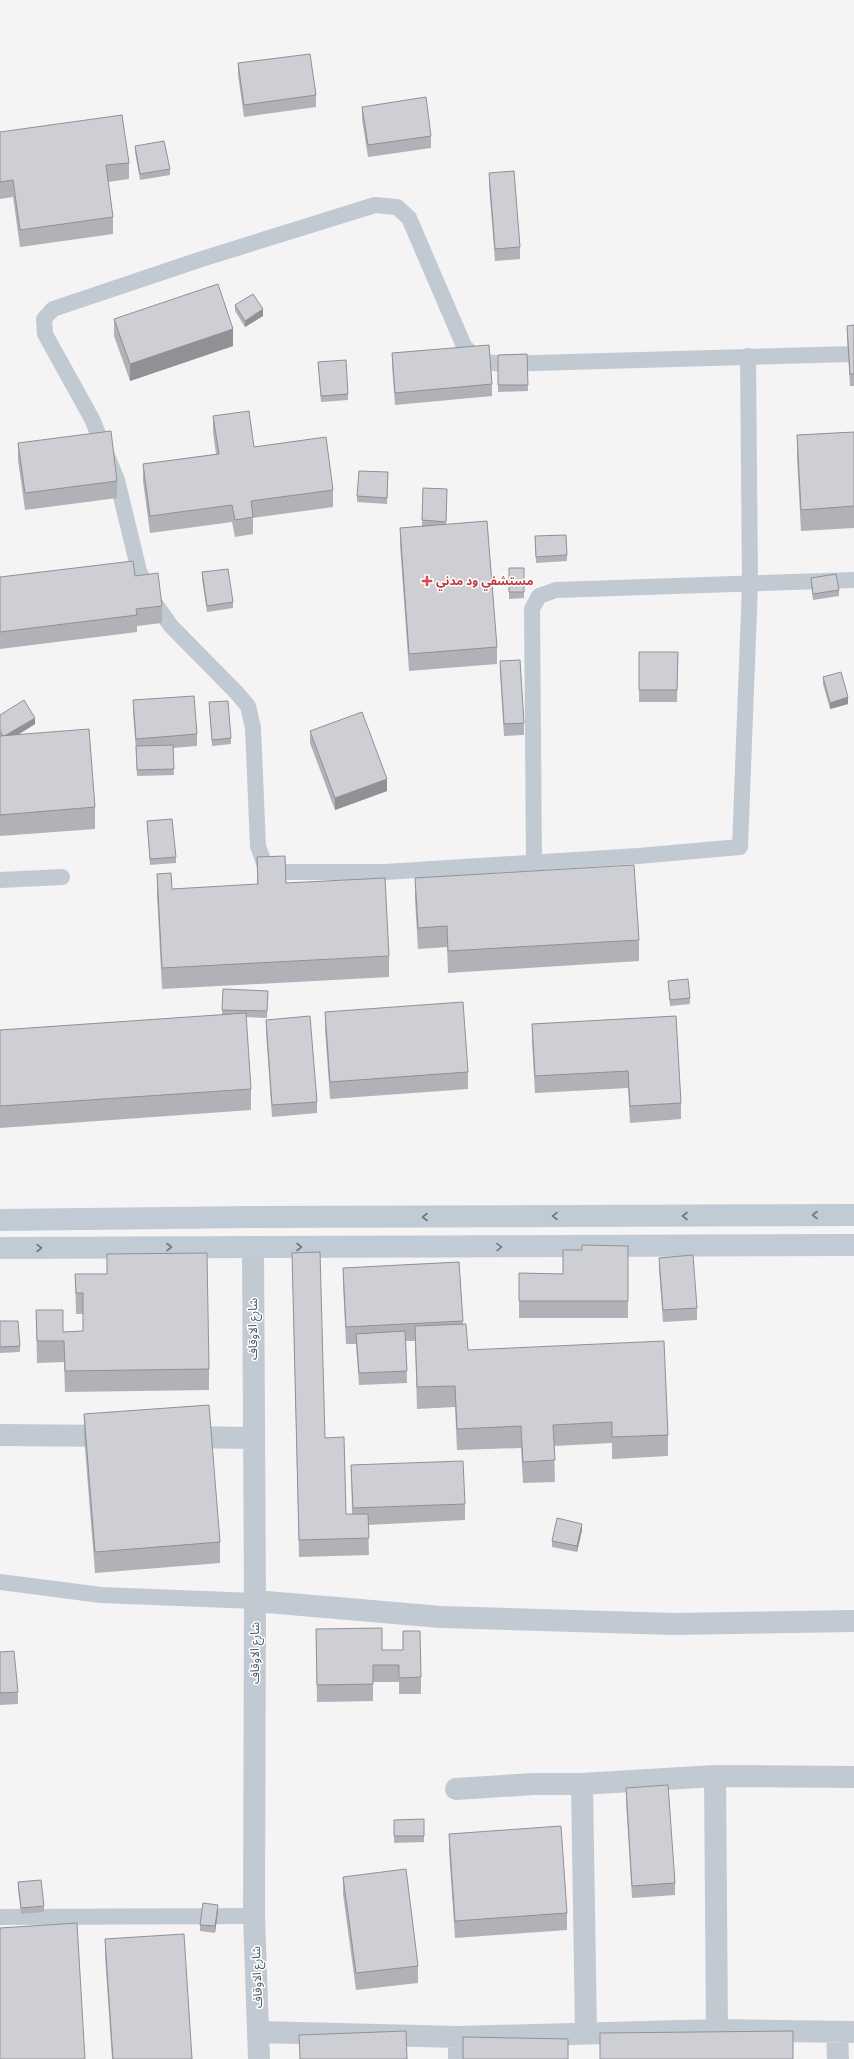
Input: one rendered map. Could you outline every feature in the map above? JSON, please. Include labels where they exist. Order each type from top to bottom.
[{"type":"main road","points":[[0,1220],[474,1216],[854,1215]]},
{"type":"main road","points":[[474,1216],[474,1248]]},
{"type":"main road","points":[[647,1216],[647,1245]]},
{"type":"main road","points":[[0,1248],[474,1248],[647,1245],[854,1245]]},
{"type":"street","name":"شارع الاوقاف","points":[[253,1247],[255,1600],[254,1916],[259,2059]]},
{"type":"street","points":[[0,1435],[136,1436]]},
{"type":"street","points":[[159,1437],[253,1438]]},
{"type":"street","points":[[255,1600],[440,1617],[674,1624],[854,1621]]},
{"type":"street","points":[[456,1789],[533,1784],[582,1784],[715,1776],[854,1777]]},
{"type":"street","points":[[715,1776],[717,2030]]},
{"type":"street","points":[[582,1784],[586,2033]]},
{"type":"street","points":[[259,2032],[459,2036],[717,2030],[846,2032],[838,2059]]},
{"type":"street","points":[[459,2036],[459,2059]]},
{"type":"lane","points":[[748,356],[750,584],[740,847],[534,864],[385,872],[282,872],[264,864],[258,846],[253,728],[248,706],[171,626],[131,572],[117,480],[92,419],[45,334],[44,319],[53,309],[205,258],[375,205],[397,207],[409,218],[464,346],[479,361],[502,364],[748,356],[854,354]]},
{"type":"lane","points":[[534,864],[532,609],[539,596],[556,590],[854,580]]},
{"type":"lane","points":[[0,880],[62,877]]},
{"type":"lane","points":[[0,1582],[101,1595],[255,1600]]},
{"type":"lane","points":[[0,1917],[254,1916]]},
{"type":"building","points":[[310,54],[316,95],[244,105],[238,63]]},
{"type":"building","points":[[426,97],[431,136],[368,145],[362,107]]},
{"type":"building","points":[[122,115],[129,163],[106,165],[113,217],[20,230],[13,180],[0,182],[0,132]]},
{"type":"building","points":[[164,141],[170,169],[140,174],[135,146]]},
{"type":"building","points":[[514,171],[520,247],[495,249],[489,173]]},
{"type":"building","points":[[218,284],[233,329],[130,364],[114,319]]},
{"type":"building","points":[[253,294],[263,309],[245,321],[235,305]]},
{"type":"building","points":[[854,325],[854,374],[850,374],[847,326]]},
{"type":"building","points":[[489,345],[492,384],[395,393],[392,353]]},
{"type":"building","points":[[527,354],[528,385],[498,385],[498,355]]},
{"type":"building","points":[[346,360],[348,394],[321,396],[318,362]]},
{"type":"building","points":[[249,411],[254,447],[326,437],[333,490],[251,501],[253,517],[235,520],[232,505],[150,516],[143,464],[219,454],[213,416]]},
{"type":"building","points":[[111,431],[117,481],[25,493],[18,443]]},
{"type":"building","points":[[854,432],[854,506],[801,510],[797,435]]},
{"type":"building","points":[[359,471],[388,472],[387,498],[357,496]]},
{"type":"building","points":[[423,488],[447,489],[446,522],[422,520]]},
{"type":"building","points":[[487,521],[497,647],[409,654],[400,528]]},
{"type":"building","points":[[566,535],[567,555],[536,557],[535,536]]},
{"type":"building","points":[[133,561],[135,576],[158,573],[162,606],[136,609],[137,615],[0,632],[0,577]]},
{"type":"building","points":[[509,568],[524,568],[524,592],[509,592]]},
{"type":"building","points":[[228,569],[233,602],[207,606],[202,572]]},
{"type":"building","points":[[836,574],[839,590],[813,594],[811,578]]},
{"type":"building","points":[[639,652],[678,652],[677,690],[639,690]]},
{"type":"building","points":[[520,660],[524,723],[504,724],[500,661]]},
{"type":"building","points":[[841,672],[848,697],[830,703],[823,677]]},
{"type":"building","points":[[194,696],[197,734],[136,739],[133,700]]},
{"type":"building","points":[[24,700],[35,718],[3,736],[0,731],[0,715]]},
{"type":"building","points":[[228,701],[231,738],[212,740],[209,702]]},
{"type":"building","points":[[362,712],[387,779],[335,798],[310,731]]},
{"type":"building","points":[[89,729],[95,807],[0,815],[0,736]]},
{"type":"building","points":[[173,745],[174,769],[137,770],[136,746]]},
{"type":"building","points":[[172,819],[176,857],[150,859],[147,821]]},
{"type":"building","points":[[285,856],[286,883],[385,878],[389,956],[162,968],[157,874],[171,873],[172,889],[258,884],[257,857]]},
{"type":"building","points":[[634,865],[639,940],[448,951],[447,926],[418,928],[415,878]]},
{"type":"building","points":[[688,979],[690,998],[670,1000],[668,981]]},
{"type":"building","points":[[223,989],[268,991],[267,1011],[222,1010]]},
{"type":"building","points":[[463,1002],[468,1072],[330,1082],[325,1012]]},
{"type":"building","points":[[246,1013],[251,1089],[0,1106],[0,1030]]},
{"type":"building","points":[[310,1016],[317,1102],[272,1105],[266,1020]]},
{"type":"building","points":[[676,1016],[681,1103],[630,1106],[628,1071],[535,1076],[532,1024]]},
{"type":"building","points":[[582,1245],[628,1246],[628,1301],[519,1301],[519,1273],[563,1274],[563,1250],[582,1250]]},
{"type":"building","points":[[320,1252],[325,1438],[344,1437],[346,1514],[368,1514],[369,1538],[299,1540],[292,1253]]},
{"type":"building","points":[[207,1253],[209,1369],[65,1371],[64,1341],[37,1341],[36,1310],[63,1310],[63,1332],[83,1331],[83,1293],[76,1293],[75,1274],[107,1274],[107,1254]]},
{"type":"building","points":[[693,1255],[697,1308],[663,1310],[659,1258]]},
{"type":"building","points":[[459,1262],[463,1321],[346,1327],[343,1268]]},
{"type":"building","points":[[0,1321],[18,1321],[20,1346],[0,1347]]},
{"type":"building","points":[[466,1324],[468,1350],[664,1341],[668,1435],[612,1437],[612,1422],[553,1425],[555,1460],[523,1462],[521,1426],[457,1429],[455,1386],[417,1387],[415,1326]]},
{"type":"building","points":[[405,1331],[407,1371],[359,1373],[356,1334]]},
{"type":"building","points":[[209,1405],[220,1542],[95,1552],[84,1414]]},
{"type":"building","points":[[463,1461],[465,1504],[353,1508],[351,1465]]},
{"type":"building","points":[[557,1518],[582,1524],[577,1546],[552,1541]]},
{"type":"building","points":[[382,1628],[382,1650],[403,1650],[403,1631],[420,1631],[421,1677],[399,1678],[399,1665],[373,1665],[373,1684],[317,1685],[316,1629]]},
{"type":"building","points":[[14,1651],[18,1692],[0,1693],[0,1652]]},
{"type":"building","points":[[668,1785],[675,1883],[632,1886],[626,1788]]},
{"type":"building","points":[[424,1819],[424,1836],[394,1836],[394,1820]]},
{"type":"building","points":[[561,1826],[567,1913],[455,1921],[449,1834]]},
{"type":"building","points":[[406,1869],[418,1966],[356,1973],[343,1877]]},
{"type":"building","points":[[41,1880],[44,1906],[21,1908],[18,1882]]},
{"type":"building","points":[[203,1903],[218,1905],[215,1926],[200,1925]]},
{"type":"building","points":[[77,1923],[85,2059],[0,2059],[0,1928]]},
{"type":"building","points":[[184,1934],[192,2059],[113,2059],[105,1939]]},
{"type":"building","points":[[406,2031],[407,2059],[300,2059],[299,2035]]},
{"type":"building","points":[[793,2031],[793,2059],[600,2059],[600,2033]]},
{"type":"building","points":[[463,2037],[568,2039],[568,2059],[463,2059]]},
{"type":"place","name":"مستشفي ود مدني","points":[[427,581]]}]
